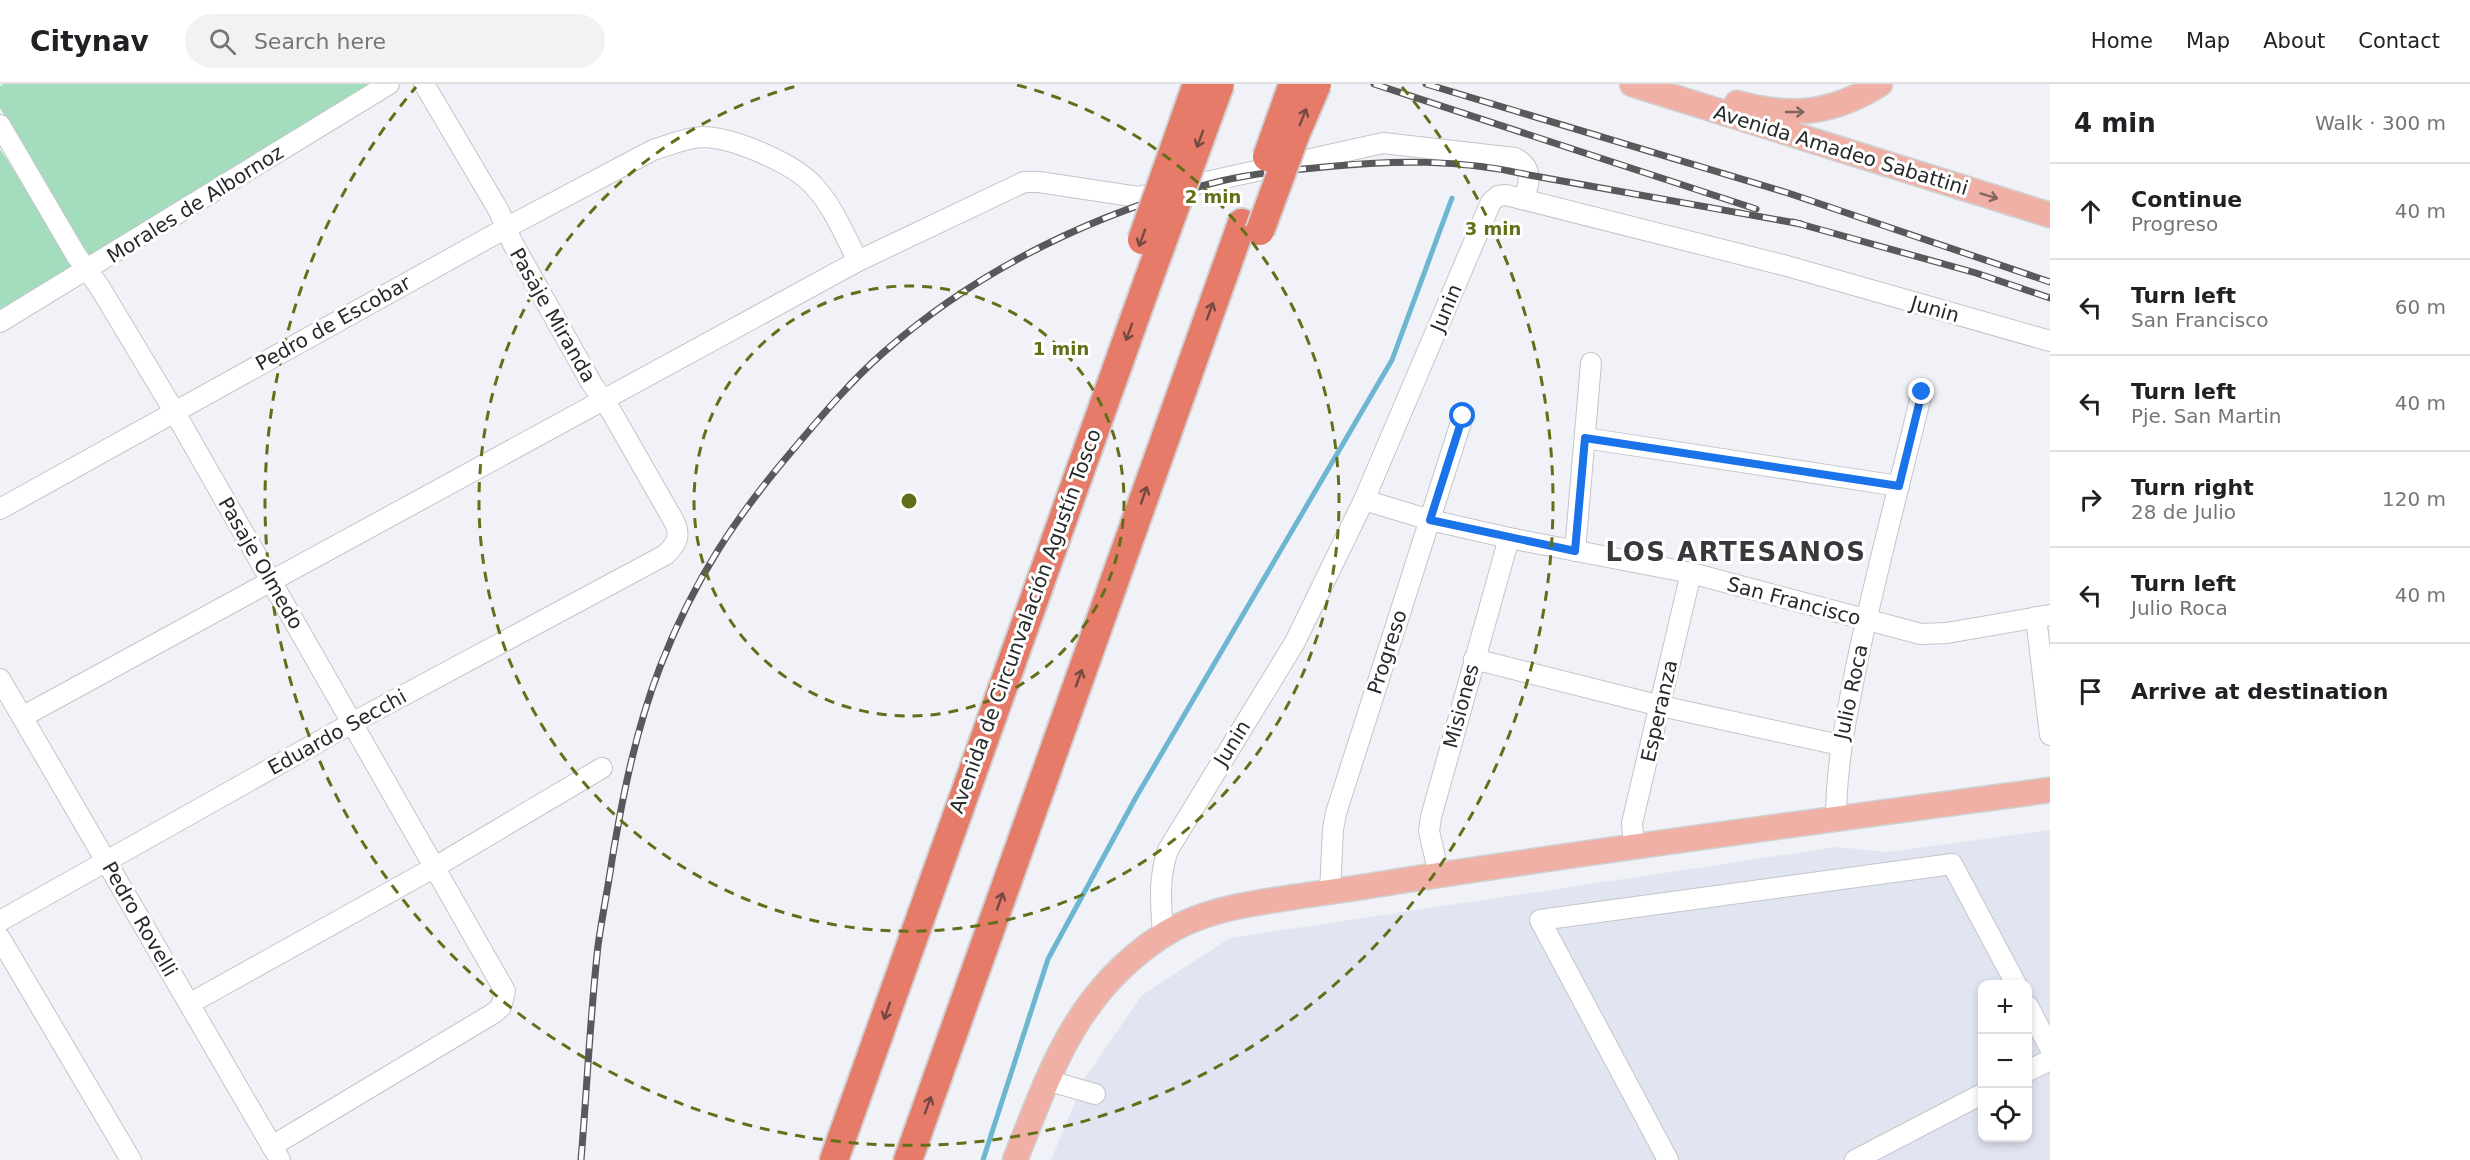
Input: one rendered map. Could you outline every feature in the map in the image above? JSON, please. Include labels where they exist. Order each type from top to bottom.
[{"type":"highway","points":[[1140,274],[1197,84]]},
{"type":"highway","name":"Avenida de Circunvalación Agustín Tosco","points":[[834,1160],[903,967],[1140,274],[1220,84]]},
{"type":"highway","points":[[908,1160],[1017,852],[1251,227],[1293,84]]},
{"type":"highway","points":[[1251,227],[1317,84]]},
{"type":"highway","points":[[928,1160],[960,1070],[989,932]]},
{"type":"main road","name":"Avenida Amadeo Sabattini","points":[[1632,84],[2050,215]]},
{"type":"main road","points":[[1678,84],[1764,110],[1786,112],[1828,108],[1848,101],[1880,84]]},
{"type":"main road","points":[[1015,1160],[1046,1080],[1077,1020],[1104,984],[1132,957],[1163,934],[1208,914],[1234,907],[1439,875],[2050,790]]},
{"type":"street","name":"Morales de Albornoz","points":[[0,322],[389,84]]},
{"type":"street","name":"Pasaje Miranda","points":[[424,84],[499,211],[512,242],[592,384],[675,523],[679,531],[675,546]]},
{"type":"street","name":"Pasaje Olmedo","points":[[0,125],[76,255],[174,411],[502,982],[505,991],[501,1007],[494,1013],[276,1153]]},
{"type":"street","name":"Pedro de Escobar","points":[[0,509],[506,228],[653,150],[670,144],[697,138],[716,139],[783,162],[800,173],[818,190],[858,261]]},
{"type":"street","points":[[22,717],[271,579],[858,261],[1003,190],[1024,182],[1039,182],[1138,197],[1383,143],[1515,158],[1525,165],[1529,175],[1528,189],[1522,199]]},
{"type":"street","name":"Junin","points":[[1163,934],[1160,889],[1162,868],[1168,850],[1295,642],[1364,500],[1491,202],[1498,196],[1506,195],[1787,266],[2050,341]]},
{"type":"street","points":[[1575,551],[1591,363]]},
{"type":"street","name":"Julio Roca","points":[[1836,819],[1840,745],[1866,620],[1922,392]]},
{"type":"street","name":"Progreso","points":[[1330,892],[1336,813],[1463,416]]},
{"type":"street","points":[[1585,438],[1899,486]]},
{"type":"street","name":"San Francisco","points":[[1364,500],[1430,520],[1509,538],[1691,573],[1921,634],[1947,633],[2043,616]]},
{"type":"street","name":"Misiones","points":[[1439,875],[1429,831],[1431,817],[1509,538]]},
{"type":"street","name":"Eduardo Secchi","points":[[0,921],[352,723],[665,555],[675,546]]},
{"type":"street","name":"Esperanza","points":[[1634,848],[1632,823],[1691,573]]},
{"type":"street","points":[[2043,616],[2050,735]]},
{"type":"street","points":[[1474,658],[1661,705],[1840,745]]},
{"type":"street","name":"Pedro Rovelli","points":[[0,679],[276,1153]]},
{"type":"street","points":[[189,1004],[435,867],[602,768]]},
{"type":"street","points":[[1668,1160],[1540,920],[1952,864],[2014,980]]},
{"type":"street","points":[[0,938],[130,1160]]},
{"type":"street","points":[[2032,1014],[2050,1048]]},
{"type":"street","points":[[2032,1069],[2050,1060]]},
{"type":"street","points":[[1046,1080],[1095,1094]]},
{"type":"street","points":[[1855,1160],[1978,1097]]},
{"type":"shaded area","points":[[2050,830],[2050,1160],[1051,1160],[1085,1078],[1142,995],[1230,938],[1837,847],[1887,852]]},
{"type":"green space","points":[[3,84],[379,84],[87,258],[0,108],[0,86]]},
{"type":"green space","points":[[0,149],[76,266],[0,311]]},
{"type":"waterway","points":[[983,1160],[1048,959],[1135,799],[1392,360],[1452,198]]},
{"type":"railway","points":[[1374,84],[1756,209]]},
{"type":"railway","points":[[1426,84],[1788,193],[2050,282]]},
{"type":"railway","points":[[581,1160],[601,924],[631,762],[651,690],[660,667],[702,577],[755,497],[850,385],[884,352],[921,322],[1000,269],[1086,226],[1130,209],[1221,181],[1285,171],[1401,162],[1478,166],[1801,224]]},
{"type":"railway","points":[[1793,222],[1976,273],[2050,298]]},
{"type":"district","name":"LOS ARTESANOS","points":[[1736,552]]},
{"type":"route","points":[[1463,416],[1430,520],[1575,551],[1585,438],[1899,486],[1922,392]]}]
